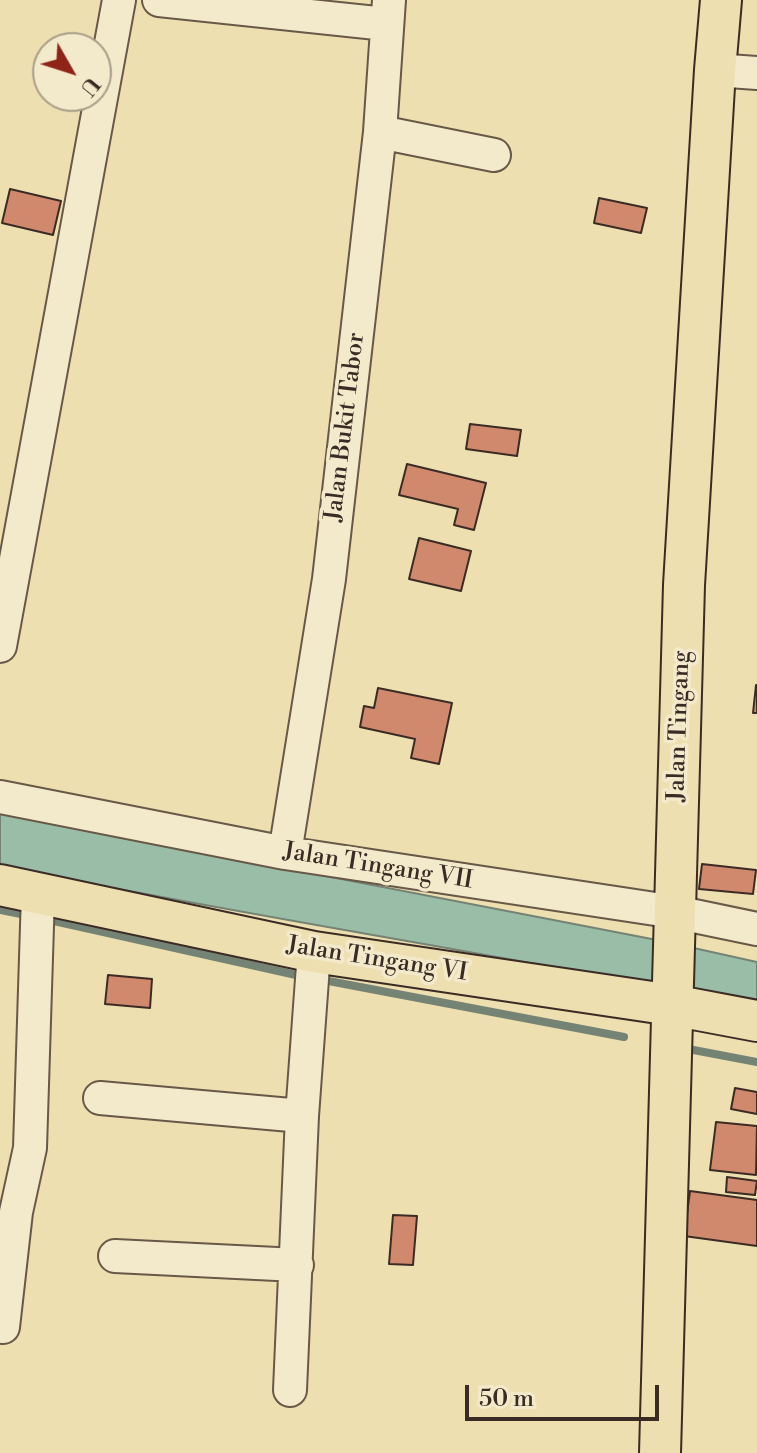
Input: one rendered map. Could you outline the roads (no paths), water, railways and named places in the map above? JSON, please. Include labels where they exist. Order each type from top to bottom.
[{"type":"main road","name":"Jalan Tingang","points":[[660,1453],[684,585],[721,0]]},
{"type":"main road","name":"Jalan Tingang VI","points":[[19,890],[314,952],[673,997],[757,1021]]},
{"type":"street","points":[[0,646],[119,0]]},
{"type":"street","points":[[159,0],[388,12]]},
{"type":"street","name":"Jalan Bukit Tabor","points":[[285,853],[329,579],[380,132],[388,12]]},
{"type":"street","points":[[715,70],[757,73]]},
{"type":"street","points":[[380,132],[494,155]]},
{"type":"street","name":"Jalan Tingang VII","points":[[0,797],[675,928],[757,929]]},
{"type":"street","points":[[3,1327],[16,1212],[11,1194],[30,1148],[19,890]]},
{"type":"street","points":[[290,1390],[302,1116],[314,952]]},
{"type":"street","points":[[100,1098],[302,1116]]},
{"type":"street","points":[[115,1256],[297,1265]]},
{"type":"waterway","points":[[0,910],[31,916]]},
{"type":"waterway","points":[[45,919],[305,977]]},
{"type":"waterway","points":[[318,979],[624,1037]]},
{"type":"waterway","points":[[683,1048],[757,1062]]}]
